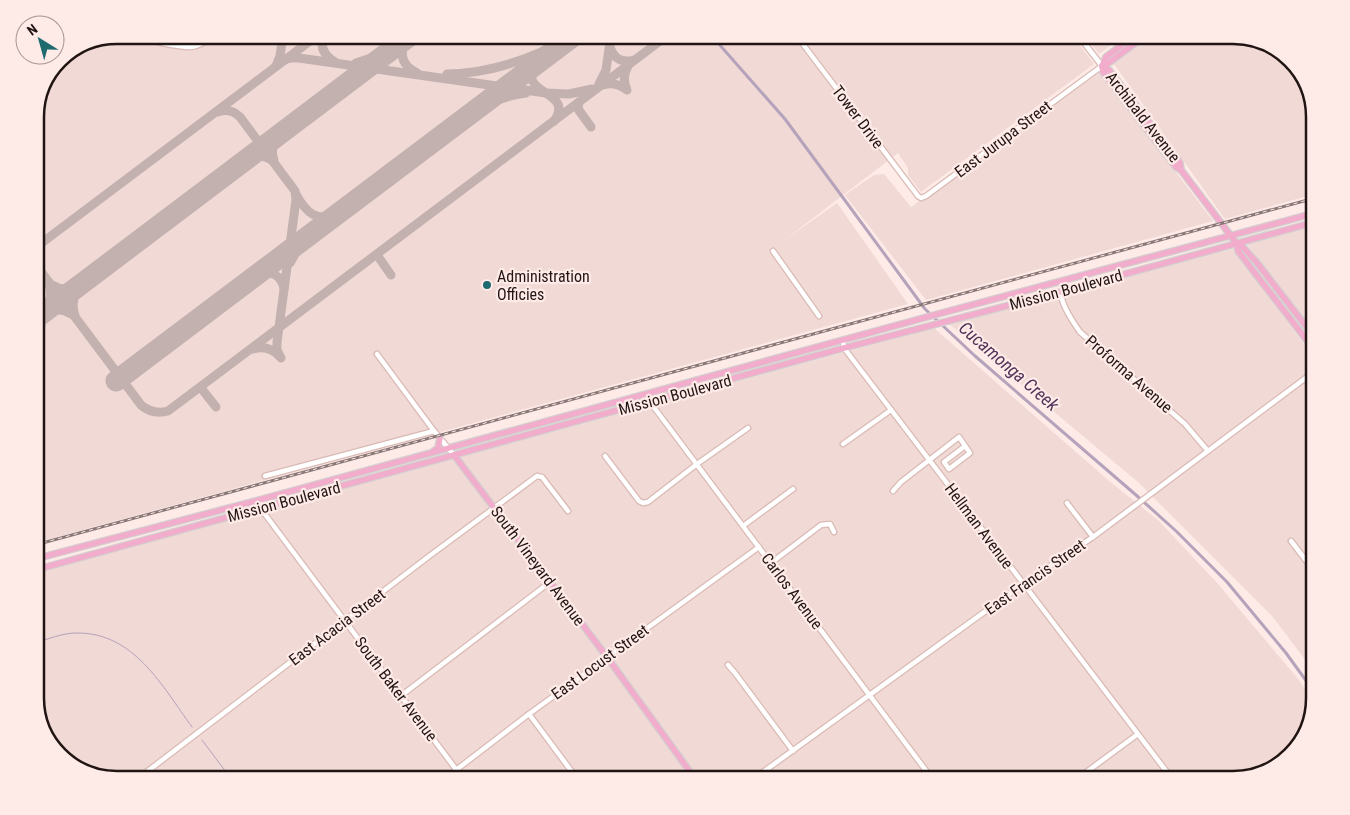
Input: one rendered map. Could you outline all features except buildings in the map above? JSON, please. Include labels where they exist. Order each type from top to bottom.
[{"type":"main road","points":[[1102,66],[1106,56],[1123,44]]},
{"type":"main road","points":[[1102,66],[1134,44]]},
{"type":"main road","name":"Archibald Avenue","points":[[1102,66],[1103,72],[1237,244]]},
{"type":"main road","name":"Archibald Avenue","points":[[1102,66],[1109,70],[1180,163],[1181,170]]},
{"type":"main road","points":[[1124,99],[1127,99],[1137,107]]},
{"type":"main road","name":"Mission Boulevard","points":[[44,558],[1306,215]]},
{"type":"main road","name":"Mission Boulevard","points":[[44,568],[844,348],[1060,292],[1306,225]]},
{"type":"main road","points":[[1208,242],[1221,236],[1223,226]]},
{"type":"main road","points":[[1248,252],[1246,244],[1254,239]]},
{"type":"main road","points":[[1237,244],[1248,252],[1306,326]]},
{"type":"main road","points":[[1237,244],[1242,257],[1306,340]]},
{"type":"main road","points":[[433,452],[438,448],[440,438]]},
{"type":"main road","name":"South Vineyard Avenue","points":[[454,455],[689,771]]},
{"type":"street","points":[[171,44],[191,47],[198,44]]},
{"type":"street","points":[[191,47],[194,44]]},
{"type":"street","name":"Tower Drive","points":[[803,44],[921,198]]},
{"type":"street","name":"Archibald Avenue","points":[[1085,44],[1102,66]]},
{"type":"street","name":"East Jurupa Street","points":[[921,198],[1102,66]]},
{"type":"street","points":[[773,251],[819,316]]},
{"type":"street","name":"Proforma Avenue","points":[[1060,292],[1070,319],[1080,332],[1185,424],[1208,450]]},
{"type":"street","name":"Hellman Avenue","points":[[843,341],[844,348],[1166,771]]},
{"type":"street","name":"South Vineyard Avenue","points":[[377,354],[454,455]]},
{"type":"street","name":"East Francis Street","points":[[765,771],[1023,584],[1093,537],[1306,378]]},
{"type":"street","name":"Carlos Avenue","points":[[650,402],[926,771]]},
{"type":"street","points":[[841,446],[891,410]]},
{"type":"street","points":[[605,456],[643,503],[648,502],[748,428]]},
{"type":"street","points":[[265,476],[434,431]]},
{"type":"street","points":[[893,491],[901,482],[959,437],[970,453],[949,468],[944,462],[965,446]]},
{"type":"street","name":"East Acacia Street","points":[[148,771],[537,476],[542,477],[568,512]]},
{"type":"street","points":[[743,526],[793,489]]},
{"type":"street","name":"South Baker Avenue","points":[[259,500],[262,508],[457,770]]},
{"type":"street","points":[[1067,503],[1093,537]]},
{"type":"street","points":[[771,562],[821,525],[830,524],[834,532]]},
{"type":"street","points":[[1291,541],[1306,560]]},
{"type":"street","name":"East Locust Street","points":[[457,770],[606,657],[759,547]]},
{"type":"street","points":[[402,695],[550,582]]},
{"type":"street","points":[[728,665],[793,751]]},
{"type":"street","points":[[529,714],[571,771]]},
{"type":"street","points":[[1088,771],[1138,734]]},
{"type":"shaded area","points":[[116,44],[1079,44],[1094,64],[921,192],[908,175],[908,168],[898,153],[782,242],[837,203],[908,304],[44,541],[44,112],[51,84],[59,72],[76,56],[89,49],[102,45]]},
{"type":"shaded area","points":[[1092,44],[1113,44],[1099,54]]},
{"type":"shaded area","points":[[1141,44],[1243,44],[1270,53],[1285,65],[1294,76],[1305,102],[1306,196],[1225,219],[1114,64]]},
{"type":"shaded area","points":[[1100,72],[1213,221],[926,300],[845,195],[874,175],[884,174],[911,207]]},
{"type":"shaded area","points":[[1306,228],[1306,321],[1247,244]]},
{"type":"shaded area","points":[[1233,249],[1306,347],[1306,661],[1273,617],[1138,482],[948,323]]},
{"type":"shaded area","points":[[934,328],[1108,480],[1159,521],[1218,584],[1299,680],[1306,691],[1306,708],[1297,735],[1285,750],[1270,762],[1243,771],[107,771],[80,762],[65,750],[53,735],[46,717],[44,703],[44,571]]},
{"type":"waterway","name":"Cucamonga Creek","points":[[719,44],[785,119],[925,309],[975,356],[1176,531],[1227,582],[1286,653],[1306,681]]},
{"type":"waterway","points":[[44,640],[71,633],[96,635],[130,651],[157,679],[192,727]]},
{"type":"waterway","points":[[202,740],[225,771]]},
{"type":"taxiway","points":[[276,66],[282,44]]},
{"type":"taxiway","points":[[44,241],[306,44]]},
{"type":"taxiway","points":[[322,44],[328,57],[335,62]]},
{"type":"taxiway","points":[[356,63],[377,56],[400,44]]},
{"type":"taxiway","points":[[405,44],[402,51],[404,61],[417,73]]},
{"type":"taxiway","points":[[447,74],[480,71],[513,63],[557,44]]},
{"type":"taxiway","points":[[598,86],[606,70],[610,44]]},
{"type":"taxiway","points":[[44,276],[141,405],[153,412],[168,411],[656,44]]},
{"type":"taxiway","points":[[610,47],[616,58],[623,61],[634,60]]},
{"type":"taxiway","points":[[286,59],[299,58],[546,93],[569,94],[592,89]]},
{"type":"taxiway","points":[[539,62],[532,73],[532,81],[557,103],[559,111],[554,121]]},
{"type":"taxiway","points":[[603,85],[615,84],[627,90],[624,78],[628,66]]},
{"type":"taxiway","points":[[356,76],[375,69]]},
{"type":"taxiway","points":[[470,114],[497,100],[526,93]]},
{"type":"taxiway","points":[[579,102],[578,109],[591,127]]},
{"type":"taxiway","points":[[218,112],[230,111],[240,117],[295,191],[296,200],[277,342],[277,350],[281,358]]},
{"type":"taxiway","points":[[274,160],[273,146],[281,133]]},
{"type":"taxiway","points":[[246,160],[260,156],[273,161]]},
{"type":"taxiway","points":[[296,194],[308,211],[313,214],[324,217],[339,213]]},
{"type":"taxiway","points":[[290,263],[300,245],[310,235]]},
{"type":"taxiway","points":[[377,255],[391,275]]},
{"type":"taxiway","points":[[258,274],[271,273],[275,275],[284,288]]},
{"type":"taxiway","points":[[52,285],[68,289],[83,282]]},
{"type":"taxiway","points":[[44,310],[50,300],[49,284]]},
{"type":"taxiway","points":[[75,316],[74,299],[82,285]]},
{"type":"taxiway","points":[[44,313],[56,310],[71,314]]},
{"type":"taxiway","points":[[253,349],[267,348],[279,356]]},
{"type":"taxiway","points":[[201,388],[216,407]]},
{"type":"runway","points":[[44,312],[399,44]]},
{"type":"runway","points":[[116,381],[563,44]]},
{"type":"railway","points":[[44,543],[1306,200]]},
{"type":"place","name":"Administration Officies","points":[[487,285]]}]
